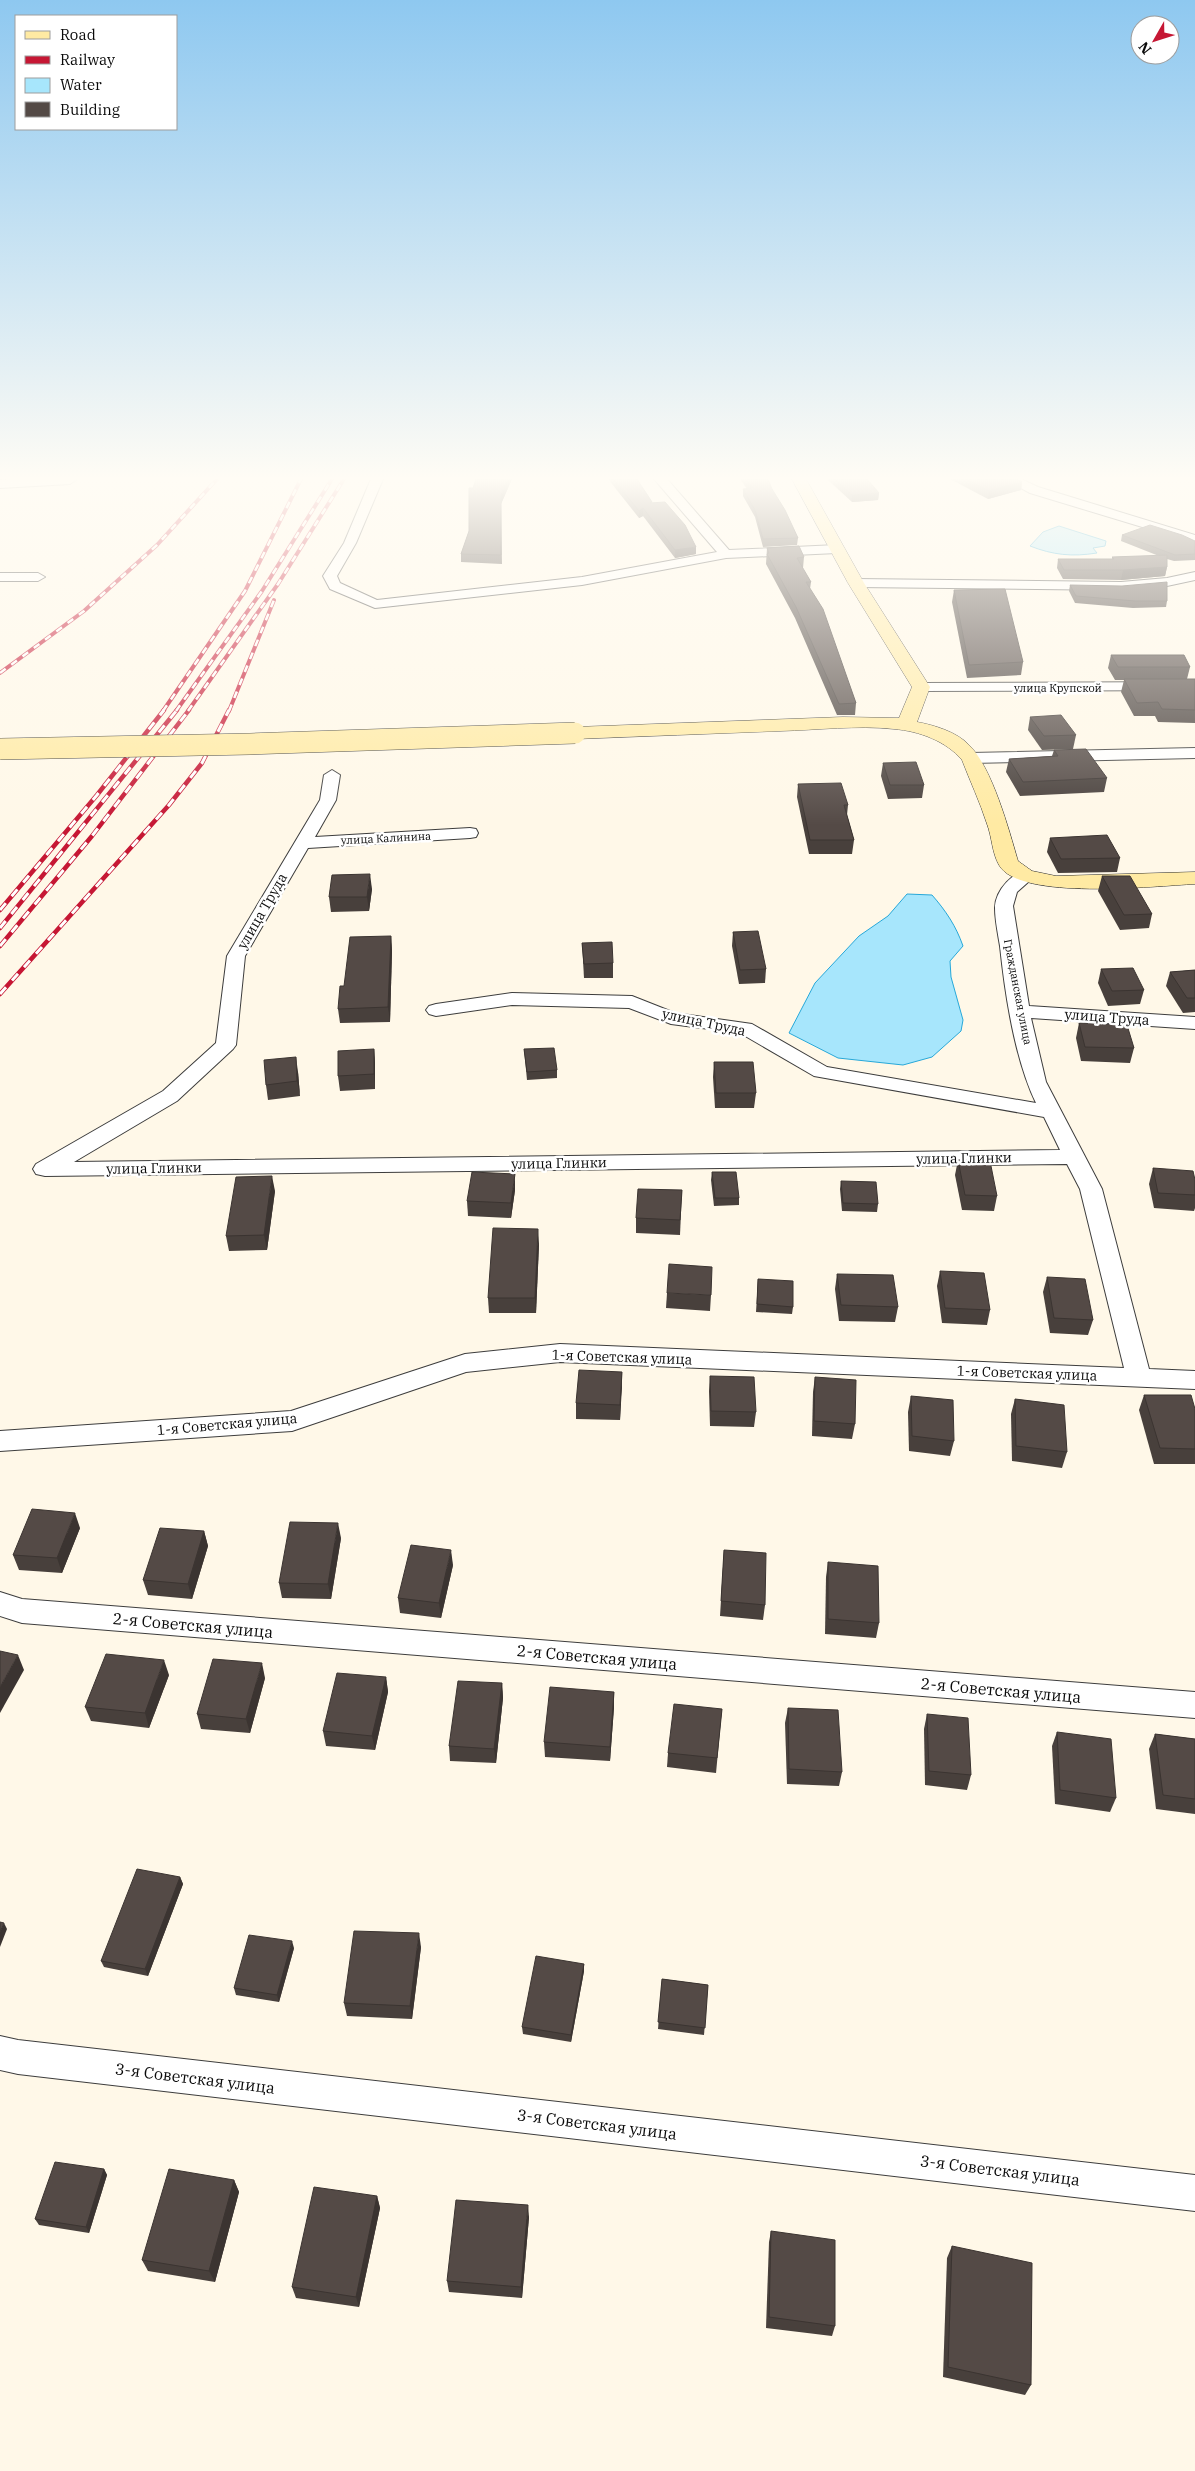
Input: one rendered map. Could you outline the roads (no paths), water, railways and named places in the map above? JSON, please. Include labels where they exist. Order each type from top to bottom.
[{"type":"main road","points":[[863,594],[921,687],[906,725]]},
{"type":"main road","points":[[0,749],[288,743],[843,723],[906,725],[946,738],[961,747],[971,758],[998,825],[1008,863],[1015,870],[1026,876],[1056,882],[1195,878]]},
{"type":"street","points":[[353,594],[375,604],[462,594]]},
{"type":"street","name":"улица Крупской","points":[[921,687],[1195,686]]},
{"type":"street","points":[[971,758],[1195,753]]},
{"type":"street","name":"улица Труда","points":[[44,1170],[170,1096],[226,1045],[236,956],[328,800],[332,776]]},
{"type":"street","name":"улица Калинина","points":[[302,843],[470,834]]},
{"type":"street","name":"Гражданская улица","points":[[1026,876],[1008,890],[1004,906],[1012,971],[1020,1011],[1036,1082],[1091,1189],[1139,1378]]},
{"type":"street","name":"улица Труда","points":[[436,1010],[512,999],[632,1002],[671,1018],[745,1028],[821,1072],[1051,1112]]},
{"type":"street","name":"улица Труда","points":[[1020,1011],[1195,1023]]},
{"type":"street","name":"улица Глинки","points":[[44,1170],[1074,1157]]},
{"type":"street","name":"1-я Советская улица","points":[[0,1441],[292,1421],[465,1363],[560,1353],[1195,1380]]},
{"type":"street","name":"2-я Советская улица","points":[[0,1604],[22,1611],[1195,1705]]},
{"type":"street","name":"3-я Советская улица","points":[[0,2053],[38,2060],[1195,2193]]},
{"type":"water","points":[[907,894],[932,895],[950,919],[963,946],[950,961],[951,977],[963,1020],[961,1031],[932,1057],[903,1065],[838,1058],[789,1033],[815,983],[859,936],[888,916]]},
{"type":"railway","points":[[0,673],[84,611],[102,594]]},
{"type":"railway","points":[[163,711],[243,594]]},
{"type":"railway","points":[[176,711],[260,594]]},
{"type":"railway","points":[[188,711],[271,594]]},
{"type":"railway","points":[[229,711],[274,600]]},
{"type":"railway","points":[[0,910],[97,795],[164,710]]},
{"type":"railway","points":[[0,928],[177,710]]},
{"type":"railway","points":[[0,946],[92,836],[189,710]]},
{"type":"railway","points":[[0,994],[169,805],[202,763],[229,710]]}]
